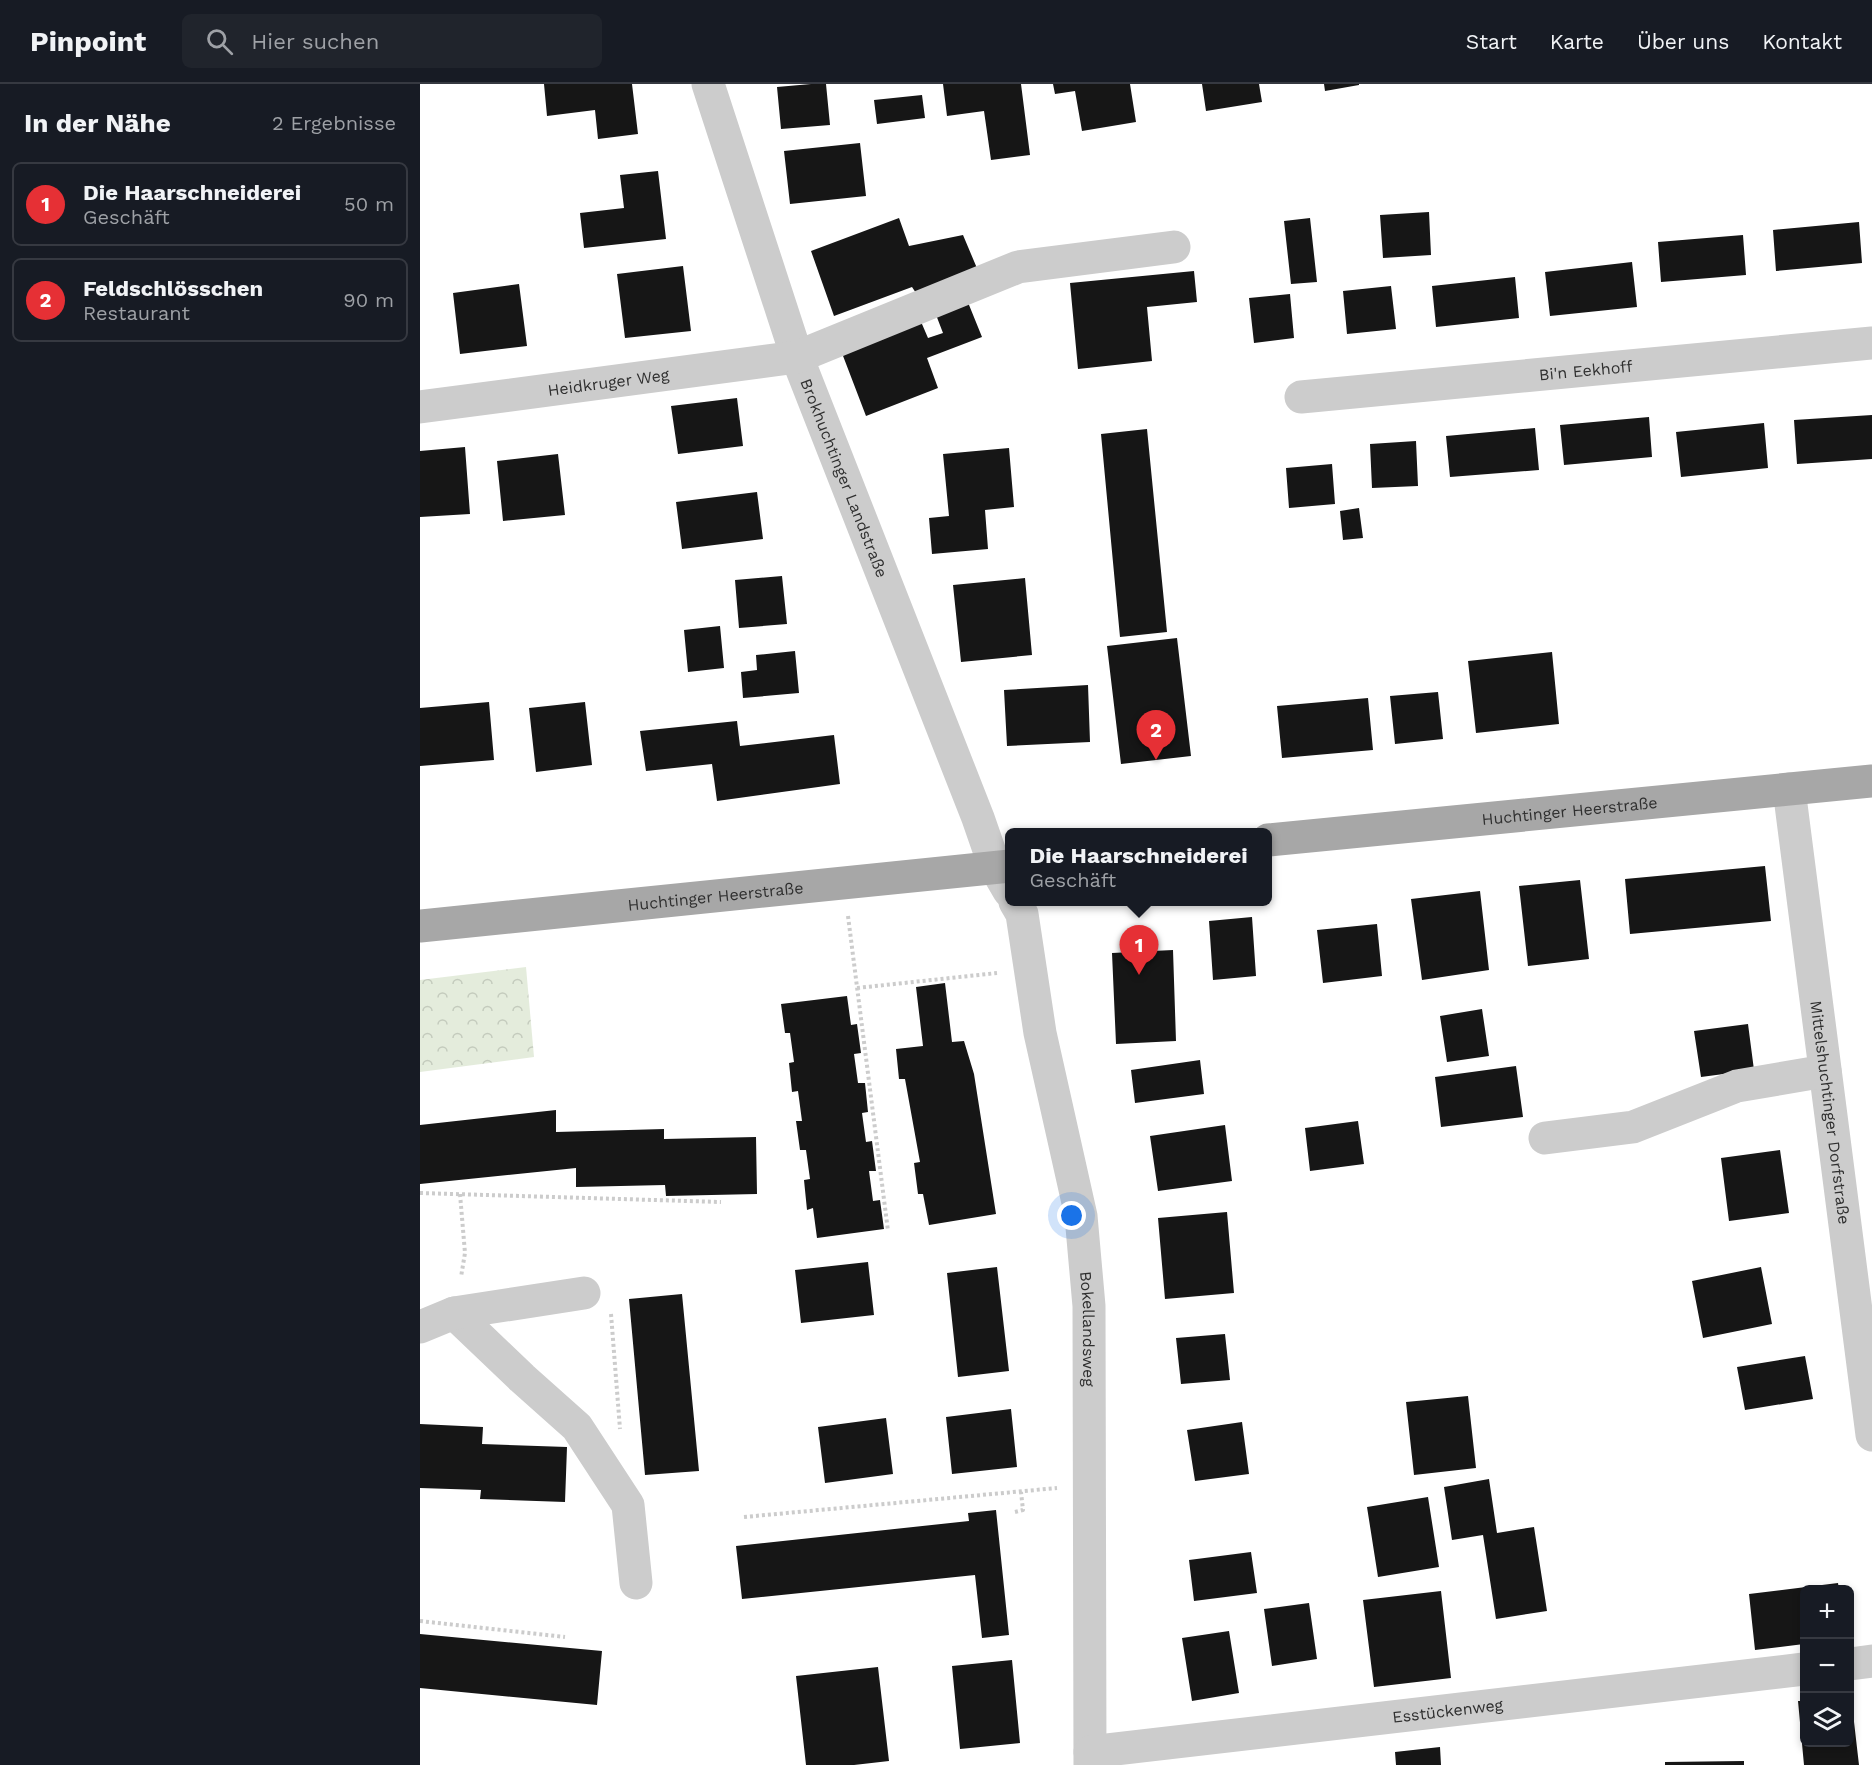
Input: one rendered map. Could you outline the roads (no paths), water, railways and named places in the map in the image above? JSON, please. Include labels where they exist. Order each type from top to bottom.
[{"type":"main road","name":"Huchtinger Heerstraße","points":[[1272,840],[1872,781]]},
{"type":"main road","name":"Huchtinger Heerstraße","points":[[420,926],[844,883],[1005,875]]},
{"type":"street","name":"Brokhuchtinger Landstraße","points":[[708,84],[797,357],[978,818],[1005,875]]},
{"type":"street","name":"Heidkruger Weg","points":[[420,407],[797,357],[1018,267],[1174,247]]},
{"type":"street","name":"Bi'n Eekhoff","points":[[1302,397],[1872,343]]},
{"type":"street","name":"Mittelshuchtinger Dorfstraße","points":[[1789,789],[1872,1435]]},
{"type":"street","name":"Bokellandsweg","points":[[1017,906],[1022,914],[1040,1033],[1081,1216],[1089,1306],[1090,1759]]},
{"type":"street","points":[[1545,1138],[1634,1126],[1737,1086],[1825,1071]]},
{"type":"street","points":[[420,1327],[454,1313],[597,1302]]},
{"type":"street","points":[[454,1313],[577,1427],[628,1505],[636,1583]]},
{"type":"street","points":[[1854,1663],[1872,1661]]},
{"type":"street","name":"Esstückenweg","points":[[1090,1759],[1800,1670]]},
{"type":"place","name":"Feldschlösschen","points":[[1156,760]]},
{"type":"place","name":"Die Haarschneiderei","points":[[1139,975]]}]
